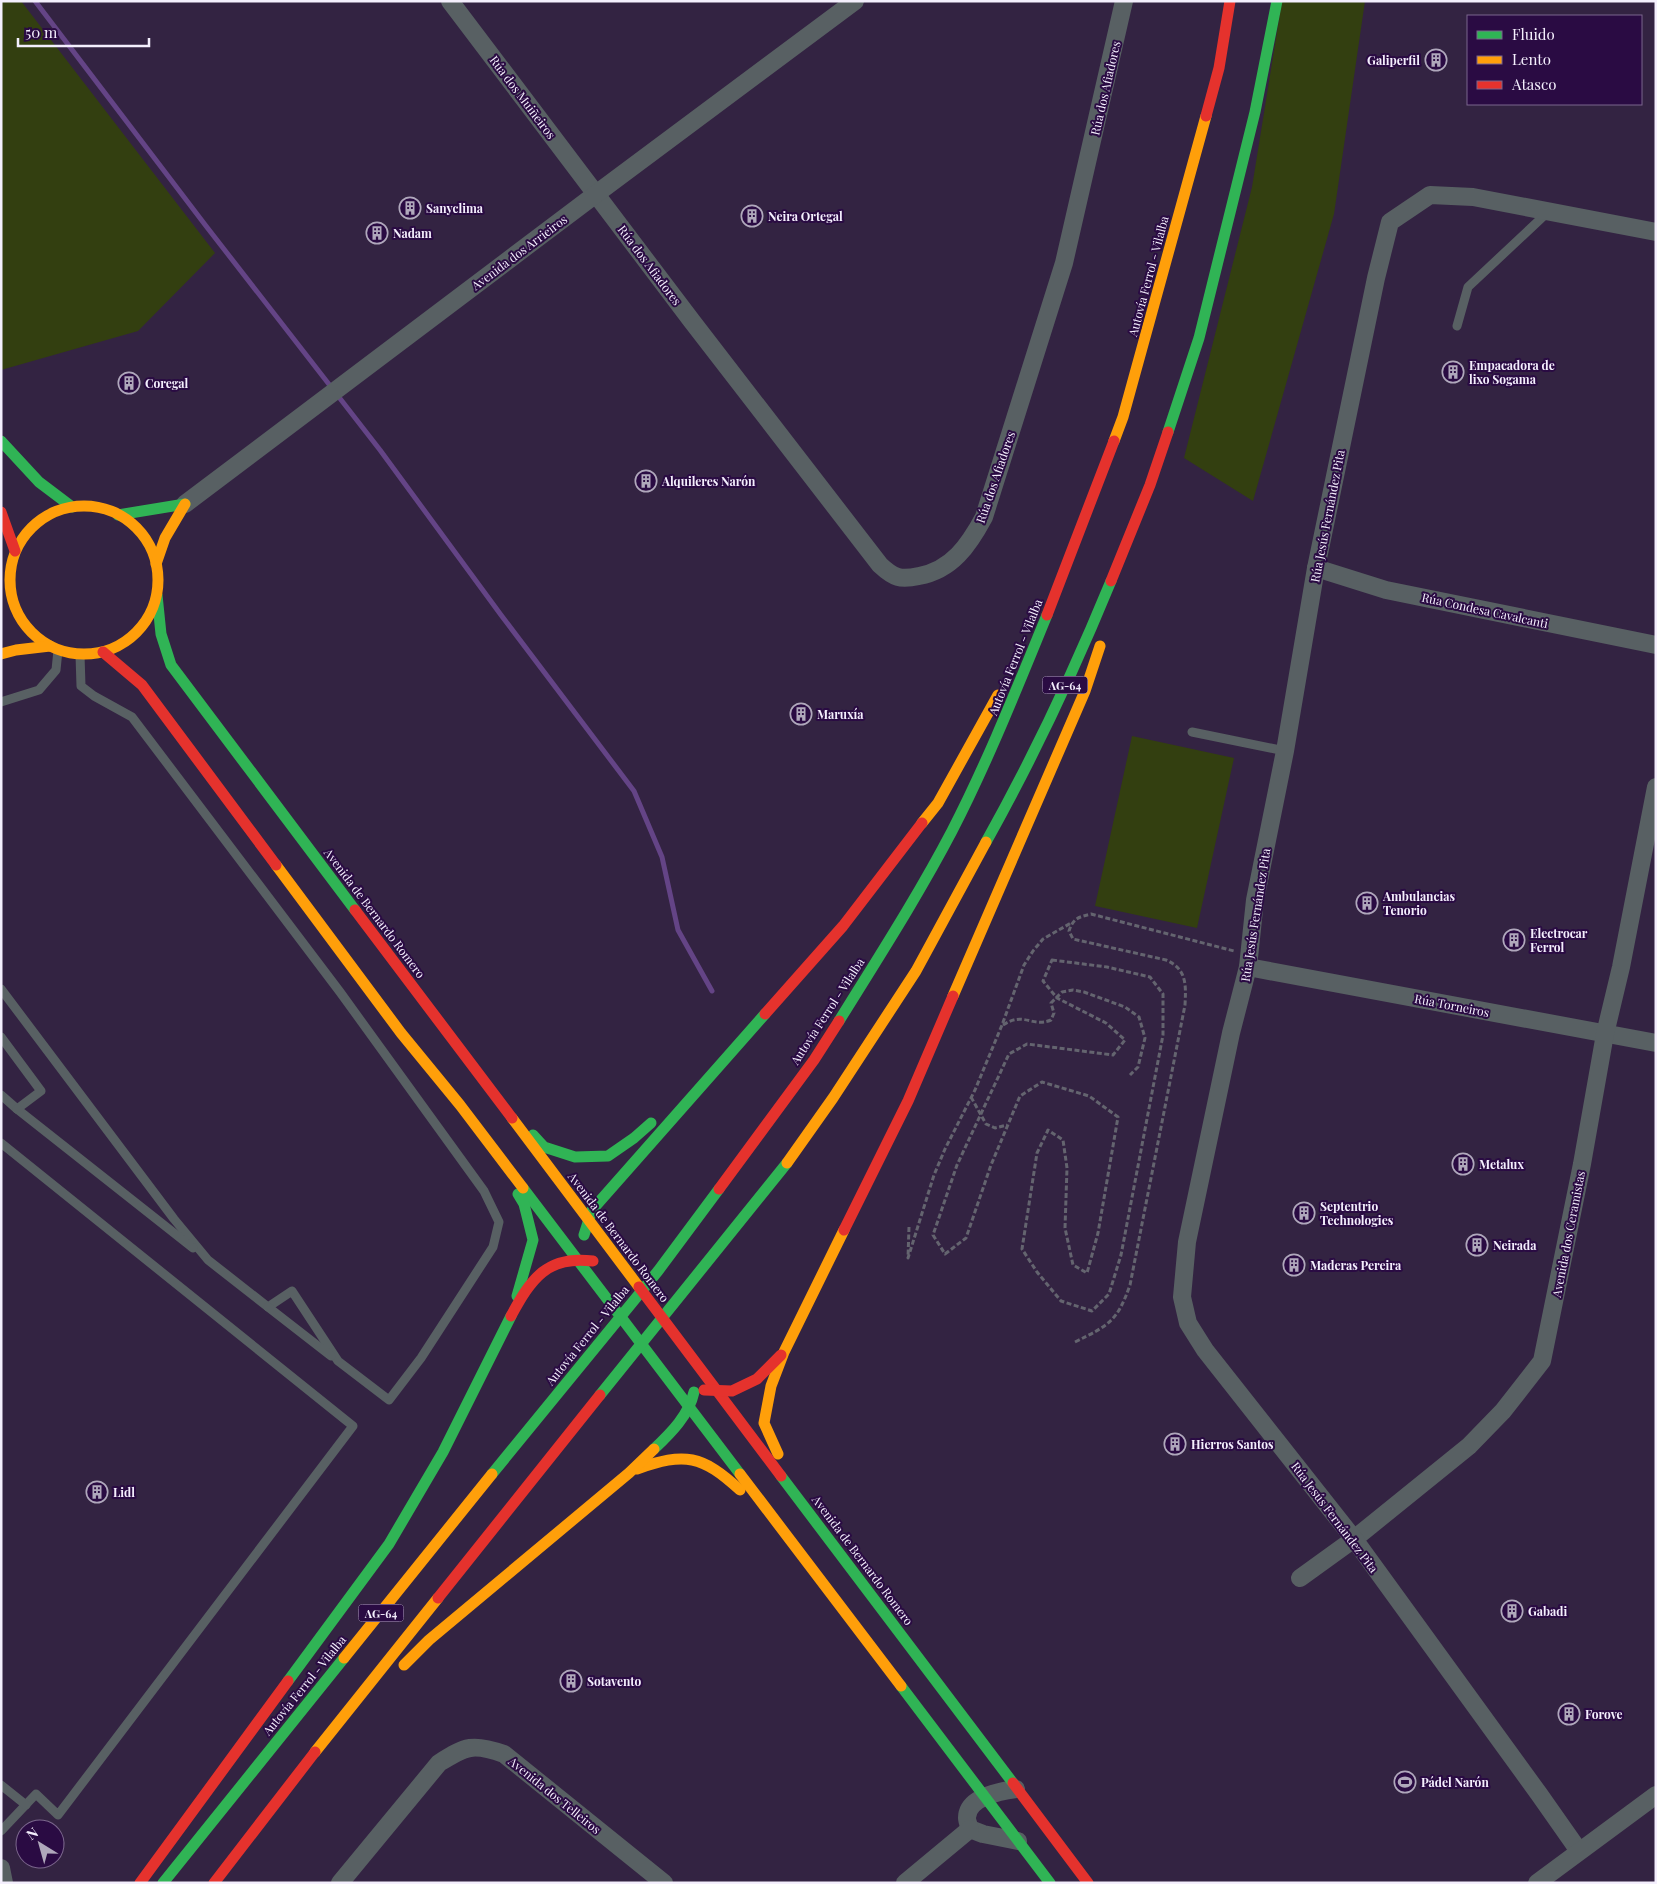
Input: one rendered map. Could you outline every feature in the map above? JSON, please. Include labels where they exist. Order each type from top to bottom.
[{"type":"highway","name":"Autovía Ferrol - Vilalba","points":[[163,1883],[598,1342],[658,1271],[814,1060],[908,910],[952,831],[991,751],[1060,584],[1123,418],[1220,68],[1230,1]]},
{"type":"highway","name":"AG-64","points":[[214,1883],[326,1738],[788,1161],[833,1098],[916,971],[1026,770],[1091,630],[1150,485],[1199,338],[1255,112],[1277,1]]},
{"type":"highway","points":[[1,440],[39,482],[72,507]]},
{"type":"highway","points":[[1109,616],[1150,485]]},
{"type":"highway","points":[[118,515],[185,504]]},
{"type":"highway","points":[[156,564],[165,538],[185,504]]},
{"type":"highway","points":[[1,602],[16,552],[25,535],[38,522],[54,512],[72,507],[96,507],[118,515],[135,527],[148,544],[156,564],[158,579],[156,595],[150,614],[138,631],[122,644],[103,652],[80,655],[54,648],[32,634],[18,616],[11,595],[10,573]]},
{"type":"highway","points":[[1,512],[16,552]]},
{"type":"highway","points":[[1011,672],[1060,584]]},
{"type":"highway","name":"Avenida de Bernardo Romero","points":[[156,595],[162,634],[170,665],[490,1087],[1088,1883]]},
{"type":"highway","points":[[813,1516],[784,1467],[764,1424],[771,1386],[784,1352],[908,1101],[1085,691],[1103,635]]},
{"type":"highway","points":[[1,654],[16,650],[54,648]]},
{"type":"highway","points":[[103,652],[142,685],[401,1033],[582,1260],[595,1282],[1050,1883]]},
{"type":"highway","points":[[582,1260],[583,1240],[588,1218],[592,1210],[843,926],[938,803],[1002,689]]},
{"type":"highway","points":[[490,1087],[544,1147],[575,1158],[608,1156],[634,1138],[768,1012]]},
{"type":"highway","points":[[460,1105],[524,1204],[533,1240],[512,1314]]},
{"type":"highway","points":[[140,1883],[389,1544],[443,1452],[512,1314],[533,1281],[551,1265],[582,1260],[622,1263]]},
{"type":"highway","points":[[671,1383],[694,1389],[732,1391],[757,1379],[784,1352]]},
{"type":"highway","points":[[396,1674],[429,1640],[629,1473],[673,1429],[690,1408],[694,1397],[697,1363]]},
{"type":"highway","points":[[629,1473],[653,1463],[677,1457],[702,1461],[731,1481],[787,1536]]},
{"type":"highway","points":[[262,1821],[364,1709]]},
{"type":"street","name":"Rúa dos Muiñeiros","points":[[450,1],[596,194]]},
{"type":"street","name":"Avenida dos Arrieiros","points":[[185,504],[855,1]]},
{"type":"street","name":"Rúa dos Afiadores","points":[[596,194],[880,565],[893,577],[912,578],[932,574],[952,562],[971,541],[984,516],[1064,264],[1124,1]]},
{"type":"street","name":"Rúa Jesús Fernández Pita","points":[[1579,1851],[1354,1539],[1206,1350],[1188,1322],[1182,1297],[1187,1242],[1248,961],[1255,900],[1285,751],[1316,568],[1376,278],[1390,222],[1430,195],[1473,196],[1656,232]]},
{"type":"street","name":"Rúa Condesa Cavalcanti","points":[[1316,568],[1386,590],[1656,645]]},
{"type":"street","name":"Avenida dos Ceramistas","points":[[1300,1578],[1354,1539],[1469,1446],[1503,1411],[1542,1361],[1582,1164],[1605,1034],[1656,787]]},
{"type":"street","name":"Rúa Torneiros","points":[[1248,961],[1656,1043]]},
{"type":"street","name":"Avenida dos Telleiros","points":[[340,1883],[439,1763],[461,1750],[483,1747],[504,1754],[664,1883]]},
{"type":"street","points":[[970,1830],[967,1818],[969,1810],[975,1803],[984,1797],[1000,1791],[1016,1789]]},
{"type":"street","points":[[1537,1883],[1656,1795]]},
{"type":"street","points":[[970,1830],[1018,1841]]},
{"type":"street","points":[[905,1883],[970,1830]]},
{"type":"street","points":[[1,1868],[4,1883]]},
{"type":"lane","points":[[1457,326],[1468,287],[1549,211]]},
{"type":"lane","points":[[1,702],[39,690],[56,670],[54,648]]},
{"type":"lane","points":[[1,1095],[208,1260],[389,1400],[421,1358],[493,1247],[499,1222],[484,1191],[340,992],[132,717],[94,696],[81,686],[80,655]]},
{"type":"lane","points":[[1192,732],[1285,751]]},
{"type":"lane","points":[[1,989],[174,1219],[208,1260]]},
{"type":"lane","points":[[1,1037],[41,1091],[17,1109]]},
{"type":"lane","points":[[1,1144],[353,1426],[58,1815],[36,1794],[1,1831]]},
{"type":"lane","points":[[268,1307],[292,1292],[338,1361]]},
{"type":"lane","points":[[1,1785],[26,1805]]},
{"type":"path","points":[[909,1227],[908,1258],[934,1175],[1002,1025],[1024,965],[1043,940],[1080,917],[1091,914],[1248,961]]},
{"type":"path","points":[[1071,922],[1069,930],[1073,939],[1166,960],[1175,964],[1182,972],[1186,991],[1185,1005],[1130,1284],[1118,1314],[1107,1324],[1075,1342]]},
{"type":"path","points":[[1052,960],[1107,967],[1150,977],[1163,994],[1163,1035],[1121,1255],[1109,1294],[1092,1311],[1061,1302],[1037,1272],[1022,1249],[1037,1153],[1048,1130],[1064,1140],[1067,1168],[1065,1228],[1073,1265],[1087,1273],[1098,1233],[1118,1117],[1089,1096],[1042,1082],[1020,1096],[991,1165],[966,1238],[945,1254],[933,1235],[957,1164],[981,1114],[1009,1054],[1028,1044],[1113,1055],[1125,1040],[1106,1023],[1057,998],[1043,981],[1052,960]]},
{"type":"path","points":[[1002,1025],[1011,1020],[1021,1018],[1043,1023],[1051,1020],[1054,1013],[1051,1003],[1062,992],[1073,990],[1084,992],[1125,1007],[1139,1017],[1145,1038],[1138,1067],[1130,1075]]},
{"type":"path","points":[[971,1096],[986,1124],[995,1128],[1008,1125]]},
{"type":"green space","points":[[1,1],[21,1],[215,253],[138,331],[1,370]]},
{"type":"green space","points":[[1282,1],[1365,1],[1334,214],[1253,501],[1184,458],[1252,187]]},
{"type":"green space","points":[[1132,736],[1234,758],[1197,928],[1095,906]]},
{"type":"waterway","points":[[35,1],[380,450],[501,615],[634,791],[662,857],[678,930],[712,991]]},
{"type":"traffic: fast","points":[[1168,432],[1199,338],[1255,112],[1277,1]]},
{"type":"traffic: fast","points":[[1,441],[39,482],[72,507]]},
{"type":"traffic: fast","points":[[118,515],[185,504]]},
{"type":"traffic: fast","points":[[986,842],[1052,714],[1111,581]]},
{"type":"traffic: fast","points":[[157,595],[161,634],[171,665],[355,910]]},
{"type":"traffic: fast","points":[[839,1021],[912,903],[952,831],[990,751],[1047,615]]},
{"type":"traffic: fast","points":[[584,1235],[592,1210],[765,1014]]},
{"type":"traffic: fast","points":[[533,1135],[544,1147],[575,1157],[608,1156],[634,1138],[651,1123]]},
{"type":"traffic: fast","points":[[600,1395],[787,1163]]},
{"type":"traffic: fast","points":[[523,1188],[740,1474]]},
{"type":"traffic: fast","points":[[492,1474],[658,1271],[719,1189]]},
{"type":"traffic: fast","points":[[517,1296],[533,1240],[524,1204],[518,1194]]},
{"type":"traffic: fast","points":[[288,1681],[389,1544],[443,1452],[511,1316]]},
{"type":"traffic: fast","points":[[654,1449],[684,1416],[694,1392]]},
{"type":"traffic: fast","points":[[781,1476],[1013,1783]]},
{"type":"traffic: fast","points":[[163,1883],[344,1658]]},
{"type":"traffic: fast","points":[[901,1686],[1050,1883]]},
{"type":"traffic: slow","points":[[1114,441],[1123,417],[1206,116]]},
{"type":"traffic: slow","points":[[156,564],[165,538],[185,504]]},
{"type":"traffic: slow","points":[[84,506],[112,512],[136,528],[152,552],[158,580],[152,608],[136,632],[112,648],[84,654],[56,648],[32,632],[16,608],[10,580],[16,552],[32,528],[56,512],[84,506]]},
{"type":"traffic: slow","points":[[1,654],[16,650],[50,646]]},
{"type":"traffic: slow","points":[[953,996],[1085,691],[1100,646]]},
{"type":"traffic: slow","points":[[922,823],[938,803],[998,695]]},
{"type":"traffic: slow","points":[[787,1163],[833,1098],[916,971],[986,842]]},
{"type":"traffic: slow","points":[[276,865],[401,1033],[460,1105],[523,1188]]},
{"type":"traffic: slow","points":[[512,1118],[639,1287]]},
{"type":"traffic: slow","points":[[778,1454],[764,1423],[771,1386],[784,1352],[844,1230]]},
{"type":"traffic: slow","points":[[404,1665],[429,1640],[629,1473],[654,1449]]},
{"type":"traffic: slow","points":[[637,1469],[668,1460],[692,1460],[703,1463],[715,1470],[740,1490]]},
{"type":"traffic: slow","points":[[344,1658],[492,1474]]},
{"type":"traffic: slow","points":[[740,1474],[901,1686]]},
{"type":"traffic: slow","points":[[315,1752],[438,1598]]},
{"type":"traffic: jam","points":[[1206,116],[1219,68],[1230,1]]},
{"type":"traffic: jam","points":[[1111,581],[1150,485],[1168,432]]},
{"type":"traffic: jam","points":[[1047,615],[1114,441]]},
{"type":"traffic: jam","points":[[1,512],[15,551]]},
{"type":"traffic: jam","points":[[103,652],[142,685],[276,865]]},
{"type":"traffic: jam","points":[[765,1014],[843,926],[922,823]]},
{"type":"traffic: jam","points":[[355,910],[512,1118]]},
{"type":"traffic: jam","points":[[844,1230],[908,1101],[953,996]]},
{"type":"traffic: jam","points":[[719,1189],[814,1060],[839,1021]]},
{"type":"traffic: jam","points":[[511,1316],[526,1291],[542,1272],[564,1262],[577,1260],[593,1261]]},
{"type":"traffic: jam","points":[[639,1287],[781,1476]]},
{"type":"traffic: jam","points":[[704,1390],[732,1391],[757,1379],[781,1355]]},
{"type":"traffic: jam","points":[[438,1598],[600,1395]]},
{"type":"traffic: jam","points":[[140,1883],[288,1681]]},
{"type":"traffic: jam","points":[[214,1883],[315,1752]]},
{"type":"traffic: jam","points":[[1013,1783],[1088,1883]]},
{"type":"place","name":"Galiperfil","points":[[1436,60]]},
{"type":"place","name":"Sanyclima","points":[[410,208]]},
{"type":"place","name":"Neira Ortegal","points":[[752,216]]},
{"type":"place","name":"Nadam","points":[[377,233]]},
{"type":"place","name":"Empacadora de lixo Sogama","points":[[1453,372]]},
{"type":"place","name":"Coregal","points":[[129,383]]},
{"type":"place","name":"Alquileres Narón","points":[[646,481]]},
{"type":"place","name":"Maruxía","points":[[801,714]]},
{"type":"place","name":"Ambulancias Tenorio","points":[[1367,903]]},
{"type":"place","name":"Electrocar Ferrol","points":[[1514,940]]},
{"type":"place","name":"Metalux","points":[[1463,1164]]},
{"type":"place","name":"Septentrio Technologies","points":[[1304,1213]]},
{"type":"place","name":"Neirada","points":[[1477,1245]]},
{"type":"place","name":"Maderas Pereira","points":[[1294,1265]]},
{"type":"place","name":"Hierros Santos","points":[[1175,1444]]},
{"type":"place","name":"Lidl","points":[[97,1492]]},
{"type":"place","name":"Gabadi","points":[[1512,1611]]},
{"type":"place","name":"Sotavento","points":[[571,1681]]},
{"type":"place","name":"Forove","points":[[1569,1714]]},
{"type":"place","name":"Pádel Narón","points":[[1405,1782]]}]
